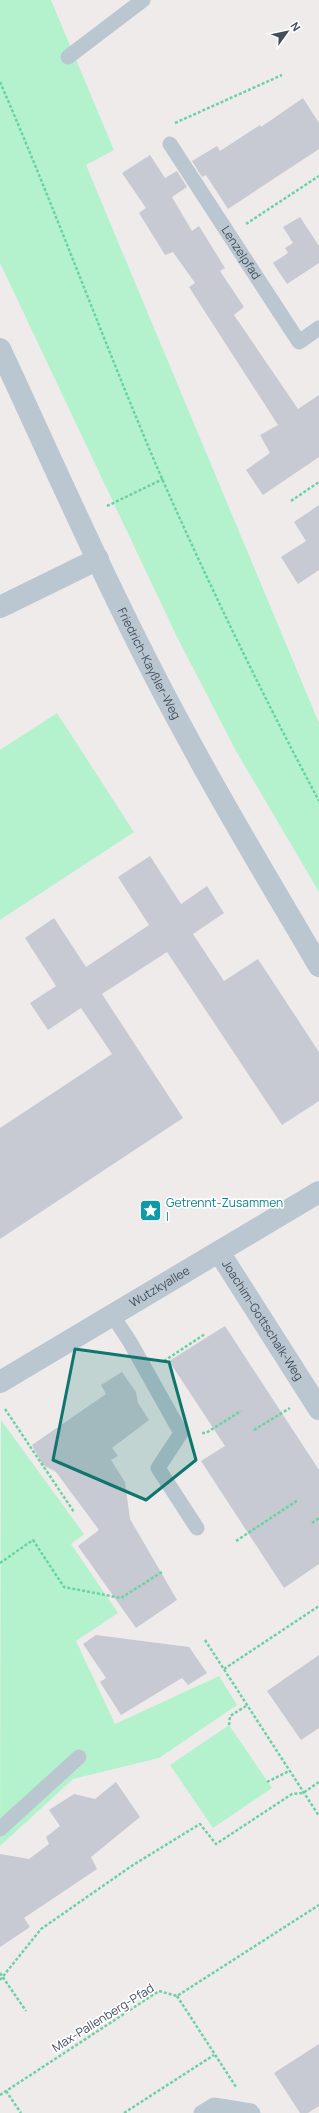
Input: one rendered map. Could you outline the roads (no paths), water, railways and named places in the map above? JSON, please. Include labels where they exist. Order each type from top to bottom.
[{"type":"street","name":"Friedrich-Kayßler-Weg","points":[[0,349],[98,559],[184,732],[221,799],[319,966]]},
{"type":"street","points":[[0,606],[98,559]]},
{"type":"street","name":"Wutzkyallee","points":[[0,1382],[319,1192]]},
{"type":"street","name":"Joachim-Gottschalk-Weg","points":[[219,1252],[319,1409]]},
{"type":"lane","points":[[68,57],[143,0]]},
{"type":"lane","name":"Lenzelpfad","points":[[170,144],[299,342],[319,328]]},
{"type":"lane","points":[[113,1316],[182,1433],[158,1468],[197,1528]]},
{"type":"lane","points":[[0,1830],[80,1757]]},
{"type":"lane","points":[[201,2113],[214,2104],[252,2112]]},
{"type":"place","name":"Getrennt-Zusammen I","points":[[150,1210]]}]
